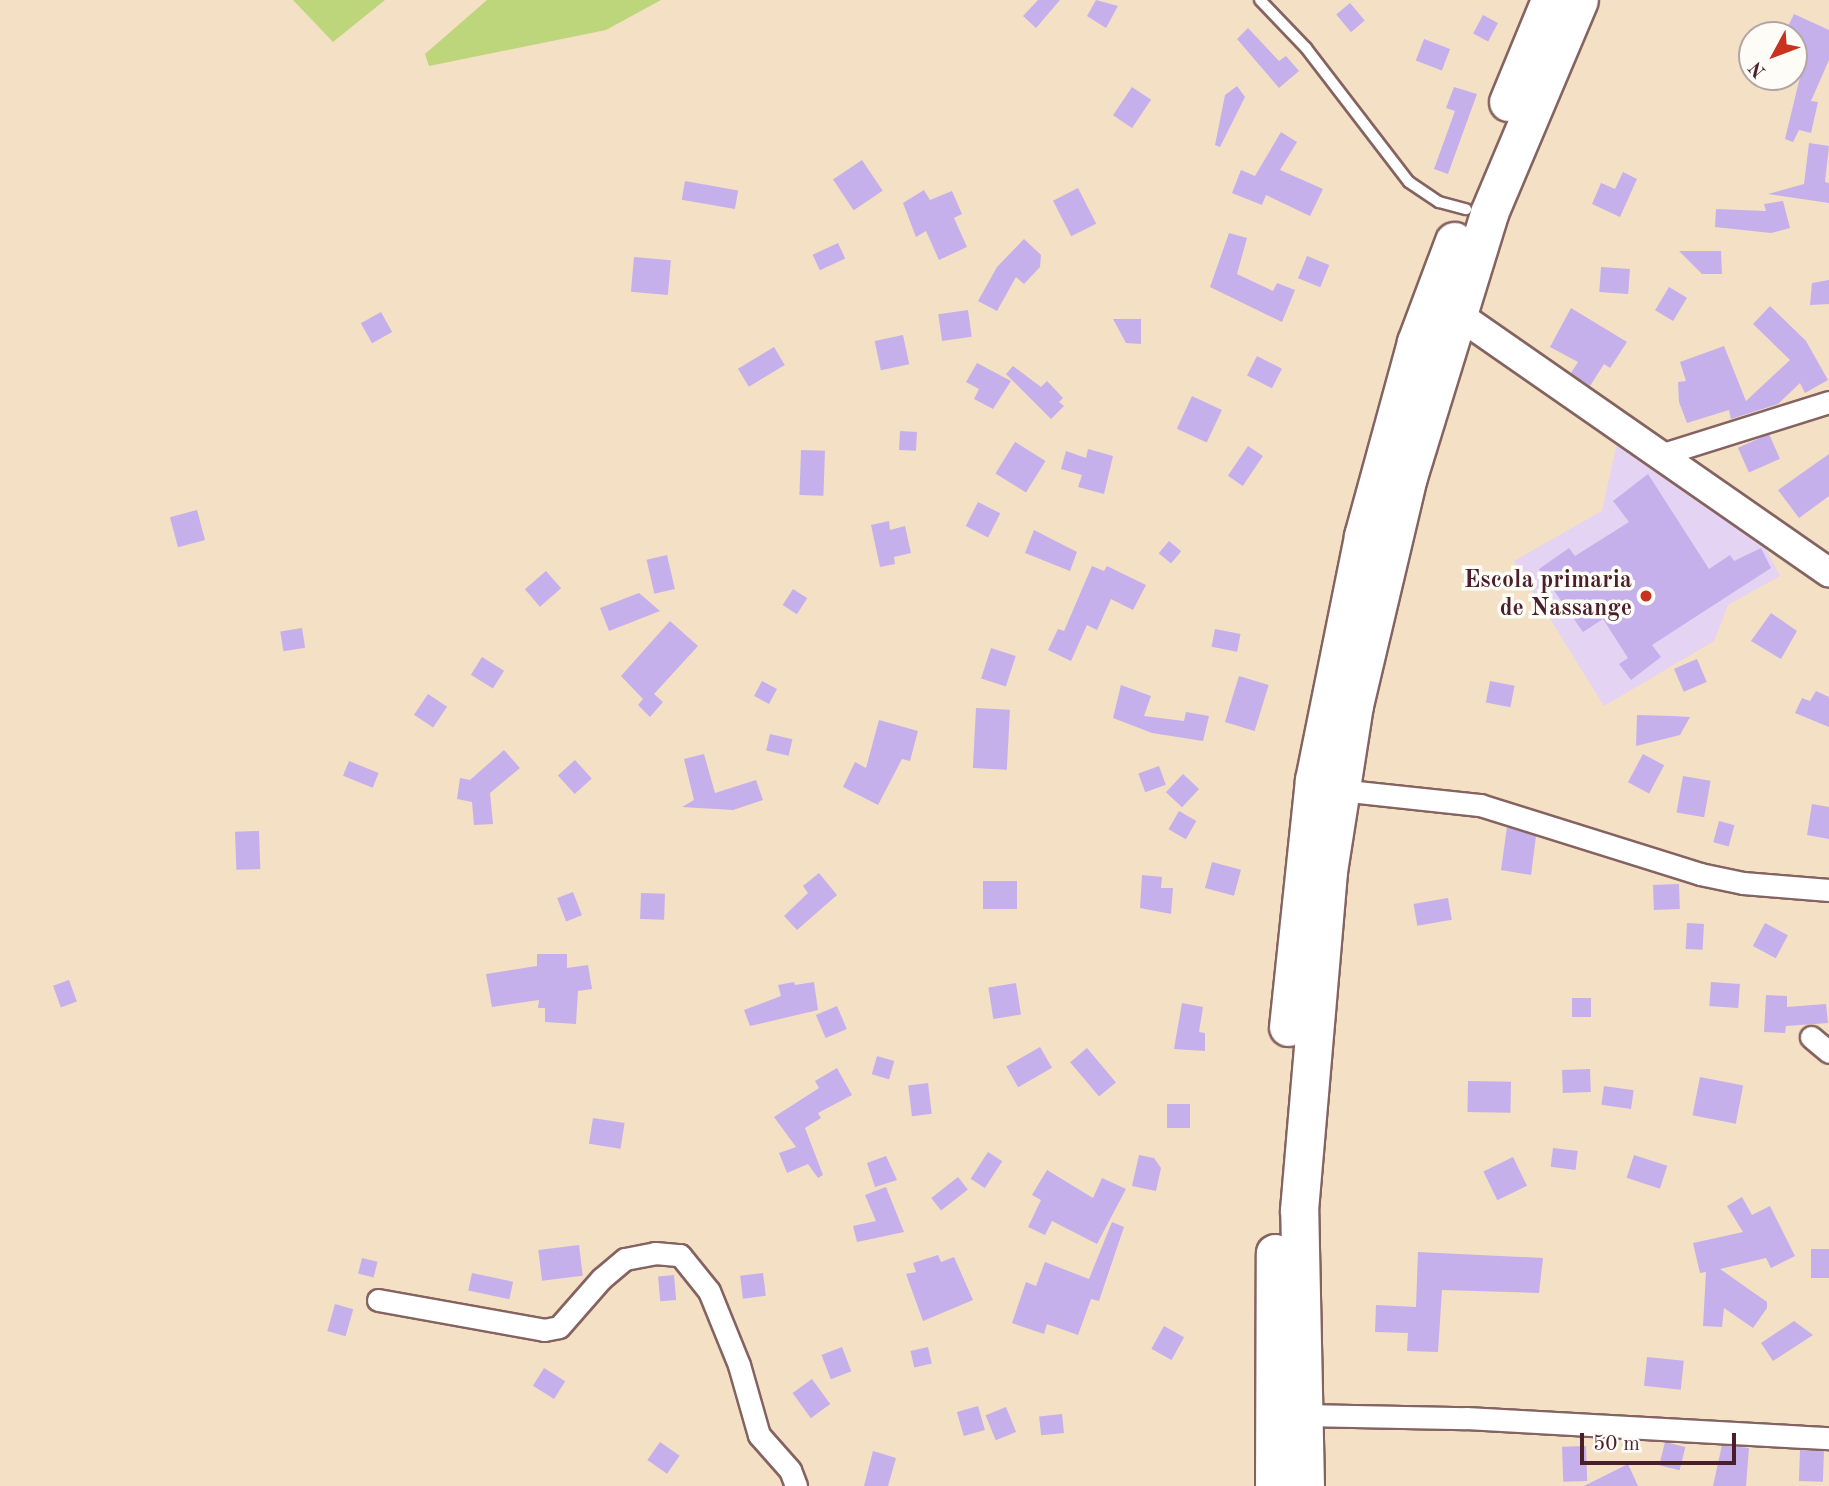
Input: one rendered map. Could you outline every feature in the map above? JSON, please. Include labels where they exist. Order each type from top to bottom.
[{"type":"highway","points":[[1275,1486],[1275,1196],[1293,949],[1312,792],[1363,537],[1416,342],[1549,0]]},
{"type":"highway","points":[[1304,1486],[1299,1210],[1315,990],[1339,790],[1393,539],[1457,314],[1489,213],[1579,0]]},
{"type":"street","points":[[1457,314],[1825,565]]},
{"type":"street","points":[[1660,455],[1829,402]]},
{"type":"street","points":[[1339,790],[1480,805],[1700,874],[1743,883],[1829,890]]},
{"type":"street","points":[[1811,1037],[1829,1052]]},
{"type":"street","points":[[378,1300],[544,1330],[559,1327],[601,1279],[625,1259],[655,1253],[680,1255],[709,1291],[739,1365],[759,1435],[790,1470],[796,1486]]},
{"type":"street","points":[[1303,1415],[1466,1418],[1829,1438]]},
{"type":"lane","points":[[1260,0],[1306,48],[1409,182],[1439,202],[1466,209]]},
{"type":"shaded area","points":[[1619,434],[1757,532],[1780,576],[1728,605],[1714,641],[1604,706],[1514,561],[1602,511]]},
{"type":"green space","points":[[293,0],[385,0],[333,42]]},
{"type":"green space","points":[[487,0],[661,0],[606,30],[429,66],[425,54]]},
{"type":"building","points":[[1038,0],[1060,0],[1036,28],[1023,16]]},
{"type":"building","points":[[1096,0],[1118,6],[1106,28],[1087,16]]},
{"type":"building","points":[[1350,3],[1365,21],[1351,32],[1336,15]]},
{"type":"building","points":[[1794,14],[1829,30],[1829,60],[1811,101],[1818,102],[1811,133],[1799,130],[1793,142],[1785,139],[1797,91],[1808,91],[1808,21],[1791,21]]},
{"type":"building","points":[[1483,15],[1498,23],[1488,42],[1473,34]]},
{"type":"building","points":[[1248,28],[1279,61],[1286,56],[1299,71],[1279,88],[1237,39]]},
{"type":"building","points":[[1424,39],[1450,49],[1442,71],[1416,60]]},
{"type":"building","points":[[1237,86],[1245,97],[1220,147],[1215,145],[1225,95]]},
{"type":"building","points":[[1132,87],[1151,100],[1132,128],[1113,115]]},
{"type":"building","points":[[1454,87],[1477,94],[1448,174],[1434,169],[1455,111],[1446,108]]},
{"type":"building","points":[[1281,132],[1297,142],[1280,170],[1323,189],[1310,216],[1266,195],[1262,205],[1232,193],[1241,170],[1255,176]]},
{"type":"building","points":[[1809,143],[1829,146],[1825,182],[1829,183],[1829,203],[1768,194],[1804,184]]},
{"type":"building","points":[[862,160],[883,191],[854,210],[833,180]]},
{"type":"building","points":[[1623,172],[1637,179],[1620,217],[1592,204],[1601,183],[1615,189]]},
{"type":"building","points":[[685,181],[738,190],[735,209],[682,200]]},
{"type":"building","points":[[1078,188],[1096,224],[1071,236],[1053,201]]},
{"type":"building","points":[[924,190],[930,200],[952,191],[962,214],[954,218],[967,247],[939,260],[926,231],[916,237],[903,203]]},
{"type":"building","points":[[1783,201],[1790,228],[1771,233],[1715,227],[1716,209],[1766,211],[1764,204]]},
{"type":"building","points":[[1229,233],[1247,238],[1237,274],[1273,291],[1277,283],[1295,290],[1282,322],[1210,287]]},
{"type":"building","points":[[1024,239],[1041,255],[1040,267],[1024,284],[1016,277],[997,311],[978,301],[997,267]]},
{"type":"building","points":[[838,243],[845,258],[820,270],[813,255]]},
{"type":"building","points":[[1679,251],[1721,251],[1722,274],[1702,274]]},
{"type":"building","points":[[1307,256],[1329,265],[1320,287],[1298,278]]},
{"type":"building","points":[[634,257],[671,260],[668,295],[631,292]]},
{"type":"building","points":[[1601,267],[1630,269],[1628,294],[1599,292]]},
{"type":"building","points":[[1829,280],[1829,304],[1810,305],[1812,283]]},
{"type":"building","points":[[1669,287],[1687,298],[1673,321],[1655,310]]},
{"type":"building","points":[[1770,306],[1806,341],[1828,380],[1805,393],[1800,383],[1778,404],[1731,419],[1729,410],[1687,423],[1679,402],[1678,382],[1686,381],[1680,362],[1724,346],[1746,401],[1790,360],[1753,324]]},
{"type":"building","points":[[1571,308],[1627,342],[1610,368],[1604,364],[1590,386],[1571,373],[1578,362],[1550,347]]},
{"type":"building","points":[[968,310],[972,337],[942,341],[938,314]]},
{"type":"building","points":[[381,312],[392,332],[372,343],[361,323]]},
{"type":"building","points":[[1113,319],[1141,319],[1141,344],[1126,343]]},
{"type":"building","points":[[903,335],[909,364],[881,370],[875,341]]},
{"type":"building","points":[[774,347],[785,365],[749,387],[738,369]]},
{"type":"building","points":[[1257,356],[1282,369],[1272,388],[1247,376]]},
{"type":"building","points":[[977,363],[1011,381],[993,409],[974,399],[979,389],[966,382]]},
{"type":"building","points":[[1013,366],[1041,387],[1047,381],[1063,398],[1059,402],[1064,406],[1051,419],[1006,374]]},
{"type":"building","points":[[1192,396],[1222,410],[1207,443],[1177,429]]},
{"type":"building","points":[[900,431],[917,432],[916,451],[899,450]]},
{"type":"building","points":[[1769,434],[1780,459],[1749,472],[1738,448]]},
{"type":"building","points":[[1015,442],[1046,461],[1026,492],[995,473]]},
{"type":"building","points":[[1248,446],[1263,456],[1243,486],[1228,476]]},
{"type":"building","points":[[1088,449],[1113,456],[1104,494],[1078,487],[1082,475],[1061,469],[1066,451],[1086,458]]},
{"type":"building","points":[[801,450],[825,451],[823,496],[799,495]]},
{"type":"building","points":[[1829,454],[1829,496],[1799,518],[1778,490]]},
{"type":"building","points":[[1648,474],[1709,569],[1730,555],[1734,561],[1761,548],[1771,568],[1652,645],[1661,657],[1631,680],[1619,664],[1628,658],[1603,619],[1583,632],[1539,569],[1569,548],[1575,556],[1629,522],[1613,501]]},
{"type":"building","points":[[978,502],[1000,513],[988,537],[966,526]]},
{"type":"building","points":[[197,510],[205,540],[178,547],[170,517]]},
{"type":"building","points":[[889,521],[890,530],[905,526],[911,553],[894,557],[895,564],[880,567],[871,525]]},
{"type":"building","points":[[1034,530],[1077,552],[1070,571],[1025,553]]},
{"type":"building","points":[[1169,541],[1181,551],[1171,564],[1159,553]]},
{"type":"building","points":[[667,555],[675,589],[654,594],[647,560]]},
{"type":"building","points":[[1092,566],[1104,571],[1107,566],[1146,585],[1133,610],[1111,599],[1097,630],[1087,625],[1071,661],[1048,650],[1058,629],[1064,631]]},
{"type":"building","points":[[546,571],[561,588],[540,607],[525,589]]},
{"type":"building","points":[[793,589],[807,598],[797,614],[783,605]]},
{"type":"building","points":[[639,593],[660,611],[609,631],[600,608]]},
{"type":"building","points":[[1771,613],[1797,631],[1781,659],[1751,641]]},
{"type":"building","points":[[670,621],[698,646],[654,694],[663,702],[650,717],[638,705],[643,699],[621,676]]},
{"type":"building","points":[[302,628],[305,648],[283,651],[280,631]]},
{"type":"building","points":[[1215,629],[1241,634],[1237,652],[1212,647]]},
{"type":"building","points":[[991,648],[1016,656],[1006,686],[981,678]]},
{"type":"building","points":[[482,657],[504,671],[493,689],[471,675]]},
{"type":"building","points":[[1697,659],[1707,682],[1684,692],[1674,669]]},
{"type":"building","points":[[1239,676],[1269,685],[1255,731],[1225,722]]},
{"type":"building","points":[[762,681],[777,689],[769,704],[754,696]]},
{"type":"building","points":[[1490,681],[1515,686],[1510,707],[1486,703]]},
{"type":"building","points":[[1121,685],[1151,696],[1144,716],[1184,721],[1186,712],[1209,716],[1203,741],[1152,733],[1113,718]]},
{"type":"building","points":[[1816,691],[1829,697],[1829,727],[1795,713],[1802,698],[1810,701]]},
{"type":"building","points":[[428,694],[447,707],[433,728],[414,715]]},
{"type":"building","points":[[976,708],[1010,710],[1007,770],[973,768]]},
{"type":"building","points":[[1637,715],[1690,717],[1680,735],[1636,746]]},
{"type":"building","points":[[879,720],[918,731],[910,761],[902,759],[878,805],[843,787],[855,762],[866,768]]},
{"type":"building","points":[[770,734],[792,739],[789,756],[766,751]]},
{"type":"building","points":[[504,750],[520,768],[490,793],[493,824],[474,825],[472,802],[457,799],[460,778],[470,780]]},
{"type":"building","points":[[704,754],[715,793],[756,780],[763,800],[733,810],[682,807],[694,800],[684,759]]},
{"type":"building","points":[[1643,754],[1664,765],[1649,794],[1628,782]]},
{"type":"building","points":[[575,760],[592,779],[575,794],[558,775]]},
{"type":"building","points":[[349,761],[379,773],[373,788],[343,776]]},
{"type":"building","points":[[1159,766],[1166,785],[1145,792],[1138,774]]},
{"type":"building","points":[[1183,774],[1199,789],[1182,807],[1166,792]]},
{"type":"building","points":[[1683,776],[1711,781],[1704,817],[1677,812]]},
{"type":"building","points":[[1812,804],[1829,807],[1829,839],[1807,835]]},
{"type":"building","points":[[1179,811],[1196,821],[1186,839],[1168,829]]},
{"type":"building","points":[[1719,821],[1734,825],[1729,846],[1713,842]]},
{"type":"building","points":[[1507,827],[1536,836],[1531,875],[1501,870]]},
{"type":"building","points":[[259,831],[260,869],[236,870],[235,832]]},
{"type":"building","points":[[1212,862],[1241,870],[1234,896],[1205,888]]},
{"type":"building","points":[[819,873],[837,895],[797,930],[784,916],[808,893],[803,886]]},
{"type":"building","points":[[1142,875],[1162,877],[1161,888],[1173,888],[1171,914],[1140,908]]},
{"type":"building","points":[[983,881],[1017,881],[1017,909],[983,909]]},
{"type":"building","points":[[1679,884],[1680,909],[1654,910],[1653,885]]},
{"type":"building","points":[[573,892],[582,915],[566,921],[557,898]]},
{"type":"building","points":[[641,893],[665,894],[664,920],[640,919]]},
{"type":"building","points":[[1448,898],[1452,920],[1417,926],[1414,904]]},
{"type":"building","points":[[1687,923],[1704,924],[1703,950],[1686,949]]},
{"type":"building","points":[[1765,923],[1788,935],[1776,958],[1753,946]]},
{"type":"building","points":[[537,954],[567,954],[567,968],[588,965],[592,989],[578,991],[576,1024],[545,1022],[545,1008],[538,1008],[539,1000],[492,1007],[486,974],[537,966]]},
{"type":"building","points":[[69,980],[77,1002],[61,1007],[53,986]]},
{"type":"building","points":[[794,982],[795,985],[814,982],[818,1010],[750,1026],[744,1010],[781,996],[778,985]]},
{"type":"building","points":[[1711,982],[1740,984],[1738,1008],[1709,1006]]},
{"type":"building","points":[[1016,983],[1021,1015],[993,1019],[988,987]]},
{"type":"building","points":[[1766,995],[1787,996],[1787,1007],[1826,1004],[1828,1023],[1786,1026],[1785,1033],[1764,1032]]},
{"type":"building","points":[[1572,998],[1591,998],[1591,1017],[1572,1017]]},
{"type":"building","points":[[1182,1003],[1203,1007],[1199,1032],[1205,1033],[1205,1051],[1174,1049]]},
{"type":"building","points":[[837,1006],[847,1029],[826,1038],[816,1015]]},
{"type":"building","points":[[1040,1047],[1052,1068],[1018,1087],[1006,1066]]},
{"type":"building","points":[[1087,1048],[1116,1082],[1099,1097],[1070,1062]]},
{"type":"building","points":[[877,1056],[894,1061],[889,1079],[872,1074]]},
{"type":"building","points":[[837,1068],[852,1095],[818,1113],[821,1118],[805,1128],[823,1175],[818,1178],[808,1164],[787,1173],[779,1153],[796,1147],[774,1117],[819,1088],[815,1081]]},
{"type":"building","points":[[1590,1069],[1591,1092],[1563,1093],[1562,1070]]},
{"type":"building","points":[[1700,1077],[1743,1085],[1736,1124],[1693,1115]]},
{"type":"building","points":[[1468,1081],[1511,1082],[1510,1113],[1467,1112]]},
{"type":"building","points":[[928,1083],[932,1114],[912,1116],[908,1085]]},
{"type":"building","points":[[1604,1086],[1634,1090],[1631,1109],[1601,1105]]},
{"type":"building","points":[[1167,1104],[1190,1104],[1190,1128],[1167,1128]]},
{"type":"building","points":[[593,1118],[625,1123],[621,1149],[589,1144]]},
{"type":"building","points":[[1553,1148],[1578,1151],[1575,1170],[1551,1167]]},
{"type":"building","points":[[988,1152],[1002,1161],[985,1188],[971,1179]]},
{"type":"building","points":[[1139,1155],[1154,1158],[1161,1168],[1156,1191],[1132,1186]]},
{"type":"building","points":[[1634,1155],[1667,1166],[1660,1189],[1627,1178]]},
{"type":"building","points":[[886,1156],[897,1180],[875,1187],[867,1163]]},
{"type":"building","points":[[1513,1157],[1527,1186],[1497,1200],[1483,1171]]},
{"type":"building","points":[[1047,1170],[1093,1198],[1102,1178],[1126,1189],[1097,1244],[1052,1221],[1045,1235],[1028,1227],[1041,1200],[1032,1195]]},
{"type":"building","points":[[958,1177],[968,1190],[941,1211],[931,1198]]},
{"type":"building","points":[[886,1187],[904,1232],[857,1242],[853,1226],[876,1221],[865,1195]]},
{"type":"building","points":[[1742,1197],[1752,1215],[1770,1206],[1795,1256],[1771,1268],[1766,1258],[1720,1269],[1767,1302],[1767,1308],[1753,1328],[1724,1308],[1722,1327],[1703,1326],[1706,1272],[1700,1273],[1693,1243],[1743,1232],[1727,1206]]},
{"type":"building","points":[[1112,1222],[1124,1227],[1099,1301],[1091,1299],[1078,1335],[1047,1324],[1044,1334],[1012,1323],[1026,1282],[1036,1286],[1045,1262],[1089,1279]]},
{"type":"building","points":[[579,1245],[583,1276],[542,1281],[538,1250]]},
{"type":"building","points":[[1811,1249],[1829,1249],[1829,1278],[1811,1278]]},
{"type":"building","points":[[1418,1252],[1543,1258],[1539,1293],[1442,1290],[1438,1352],[1407,1351],[1408,1333],[1375,1332],[1376,1305],[1416,1307]]},
{"type":"building","points":[[938,1255],[941,1262],[954,1257],[973,1300],[923,1321],[906,1274],[916,1272],[913,1263]]},
{"type":"building","points":[[362,1258],[378,1262],[374,1277],[358,1274]]},
{"type":"building","points":[[472,1273],[513,1282],[509,1299],[468,1291]]},
{"type":"building","points":[[763,1273],[766,1296],[743,1299],[740,1276]]},
{"type":"building","points":[[674,1275],[676,1300],[660,1301],[658,1276]]},
{"type":"building","points":[[335,1304],[353,1309],[346,1336],[327,1331]]},
{"type":"building","points":[[1794,1321],[1813,1335],[1773,1361],[1761,1343]]},
{"type":"building","points":[[1164,1326],[1184,1337],[1172,1360],[1151,1349]]},
{"type":"building","points":[[842,1347],[851,1371],[831,1379],[821,1355]]},
{"type":"building","points":[[928,1347],[932,1364],[914,1368],[910,1351]]},
{"type":"building","points":[[1647,1357],[1684,1361],[1681,1390],[1644,1386]]},
{"type":"building","points":[[544,1368],[565,1381],[554,1399],[533,1386]]},
{"type":"building","points":[[812,1379],[830,1404],[811,1418],[793,1393]]},
{"type":"building","points":[[978,1406],[985,1430],[964,1436],[957,1412]]},
{"type":"building","points":[[1006,1407],[1016,1432],[996,1440],[986,1415]]},
{"type":"building","points":[[1062,1414],[1064,1433],[1041,1435],[1039,1416]]},
{"type":"building","points":[[660,1442],[680,1456],[667,1474],[647,1460]]},
{"type":"building","points":[[1665,1442],[1685,1447],[1680,1470],[1659,1465]]},
{"type":"building","points":[[1722,1445],[1749,1448],[1746,1486],[1713,1486]]},
{"type":"building","points":[[1586,1446],[1587,1481],[1563,1482],[1562,1447]]},
{"type":"building","points":[[1800,1450],[1824,1451],[1823,1482],[1799,1481]]},
{"type":"building","points":[[873,1451],[896,1458],[888,1486],[864,1486]]},
{"type":"building","points":[[1628,1464],[1638,1486],[1584,1486]]},
{"type":"place","name":"Escola primaria de Nassange","points":[[1646,596]]}]
